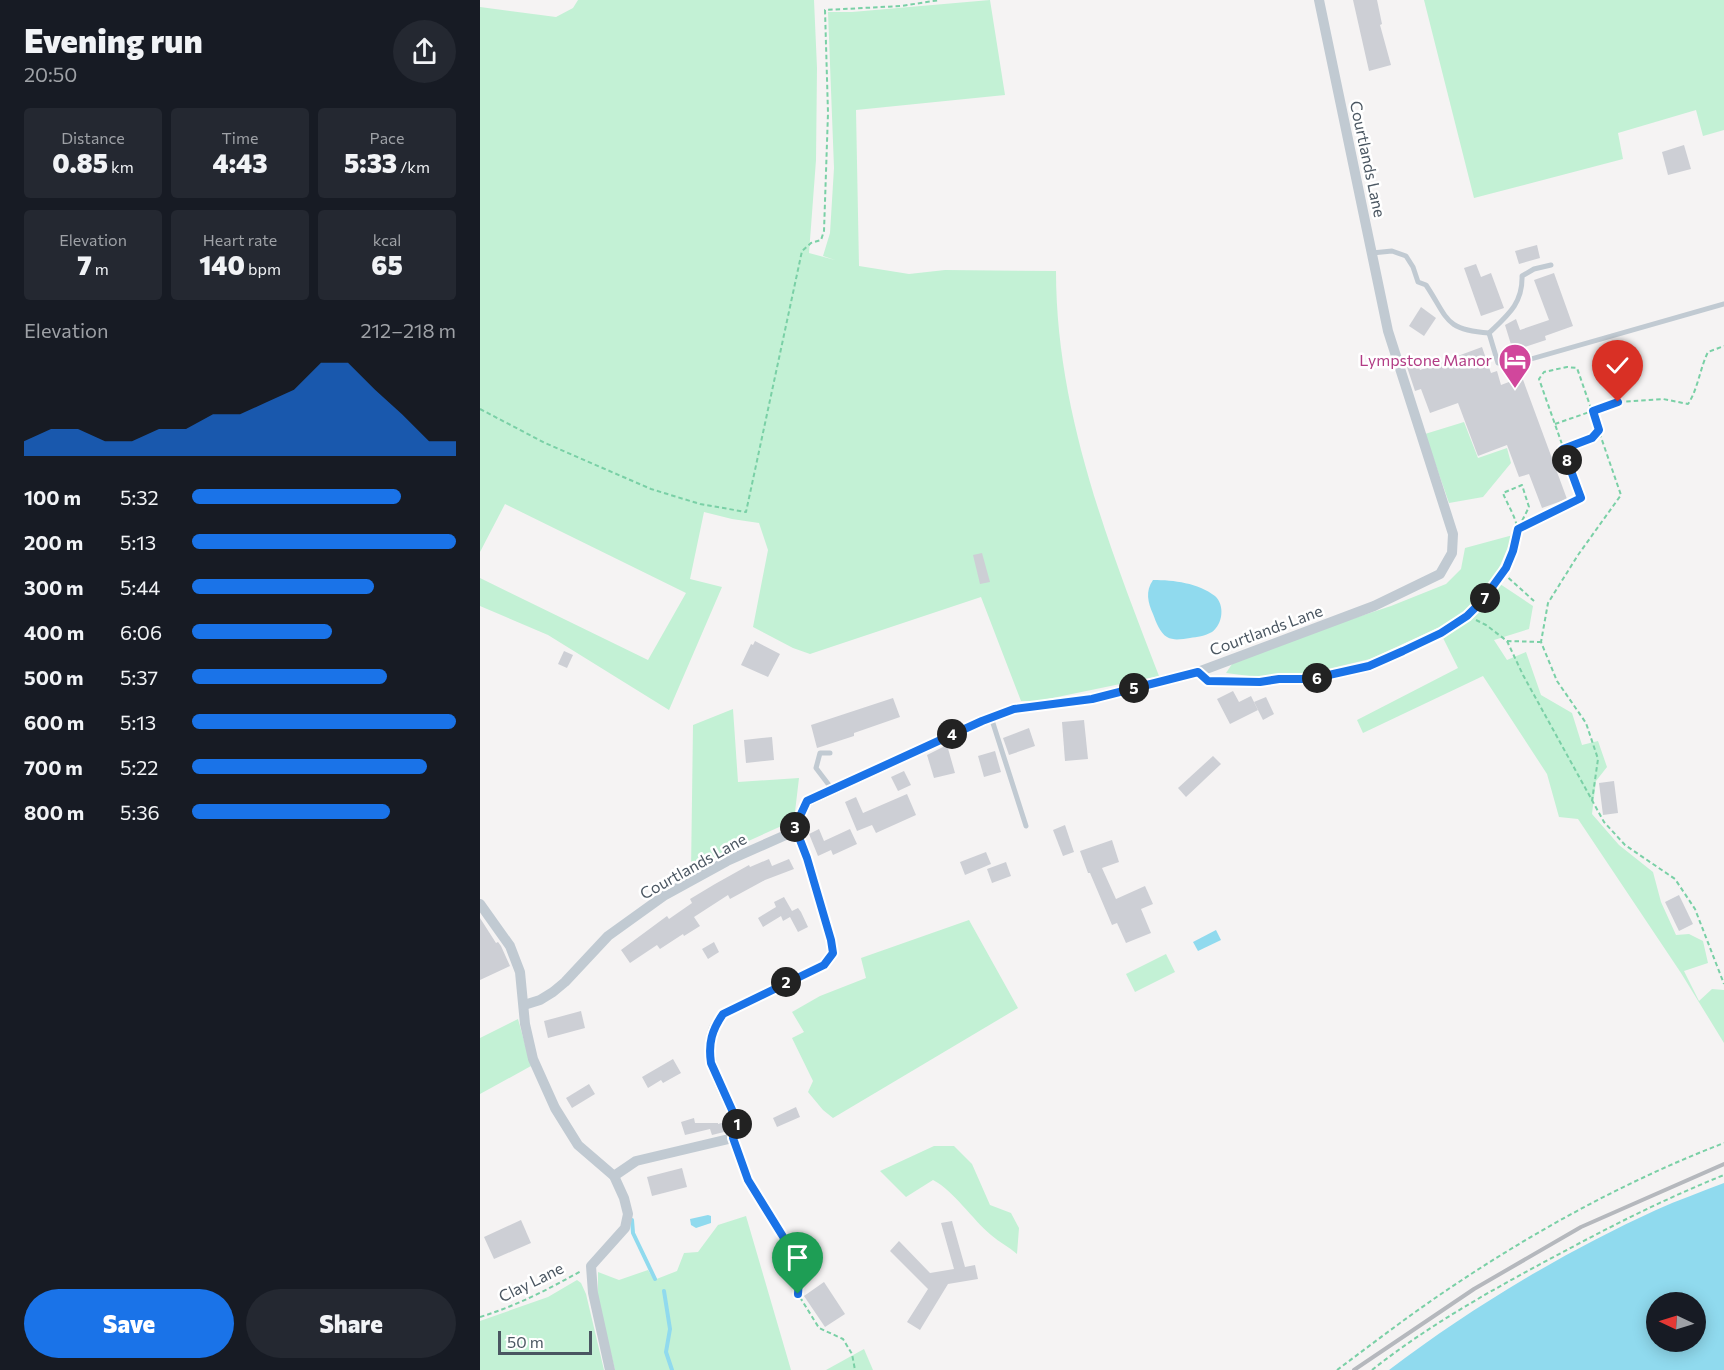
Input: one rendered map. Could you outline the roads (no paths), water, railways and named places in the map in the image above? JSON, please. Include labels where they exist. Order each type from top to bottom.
[{"type":"street","name":"Courtlands Lane","points":[[524,1005],[540,1000],[553,992],[608,936],[665,895],[727,861],[788,834],[795,827],[807,801],[832,789],[991,717],[1014,709],[1092,699],[1198,672],[1374,606],[1440,574],[1452,553],[1452,534],[1388,331],[1319,0]]},
{"type":"street","points":[[1198,672],[1208,681]]},
{"type":"street","points":[[614,1176],[636,1161],[733,1138],[738,1129],[737,1121],[711,1063],[710,1048],[713,1029],[723,1014],[824,965],[833,953],[810,868],[795,827]]},
{"type":"street","points":[[480,904],[510,946],[520,972],[533,1059],[555,1108],[578,1145],[614,1176],[624,1198],[627,1222],[625,1228],[591,1266],[592,1293],[610,1370]]},
{"type":"lane","points":[[1372,253],[1392,251],[1406,256],[1418,282],[1426,285],[1441,311],[1456,327],[1471,332],[1489,333]]},
{"type":"lane","points":[[1489,333],[1516,304],[1523,290],[1522,276],[1534,269],[1551,265]]},
{"type":"lane","points":[[1489,333],[1498,363],[1517,363],[1724,304]]},
{"type":"lane","points":[[1208,681],[1260,682],[1279,679],[1311,679],[1369,666],[1441,633],[1467,616]]},
{"type":"lane","points":[[991,717],[1026,826]]},
{"type":"lane","points":[[830,753],[820,753],[816,768],[832,789]]},
{"type":"water","points":[[1153,580],[1186,583],[1215,596],[1221,609],[1216,629],[1204,635],[1184,639],[1167,637],[1160,630],[1151,610],[1148,593]]},
{"type":"water","points":[[1216,930],[1221,940],[1198,951],[1193,942]]},
{"type":"water","points":[[1724,1183],[1724,1370],[1389,1370],[1485,1303],[1552,1263],[1586,1244],[1681,1199]]},
{"type":"water","points":[[711,1216],[711,1223],[696,1228],[691,1225],[690,1219]]},
{"type":"waterway","points":[[632,1220],[633,1233],[655,1279]]},
{"type":"waterway","points":[[664,1291],[670,1329],[666,1352],[672,1370]]},
{"type":"railway","points":[[1354,1370],[1474,1289],[1581,1227],[1724,1164]]},
{"type":"place","name":"Lympstone Manor","points":[[1515,389]]}]
